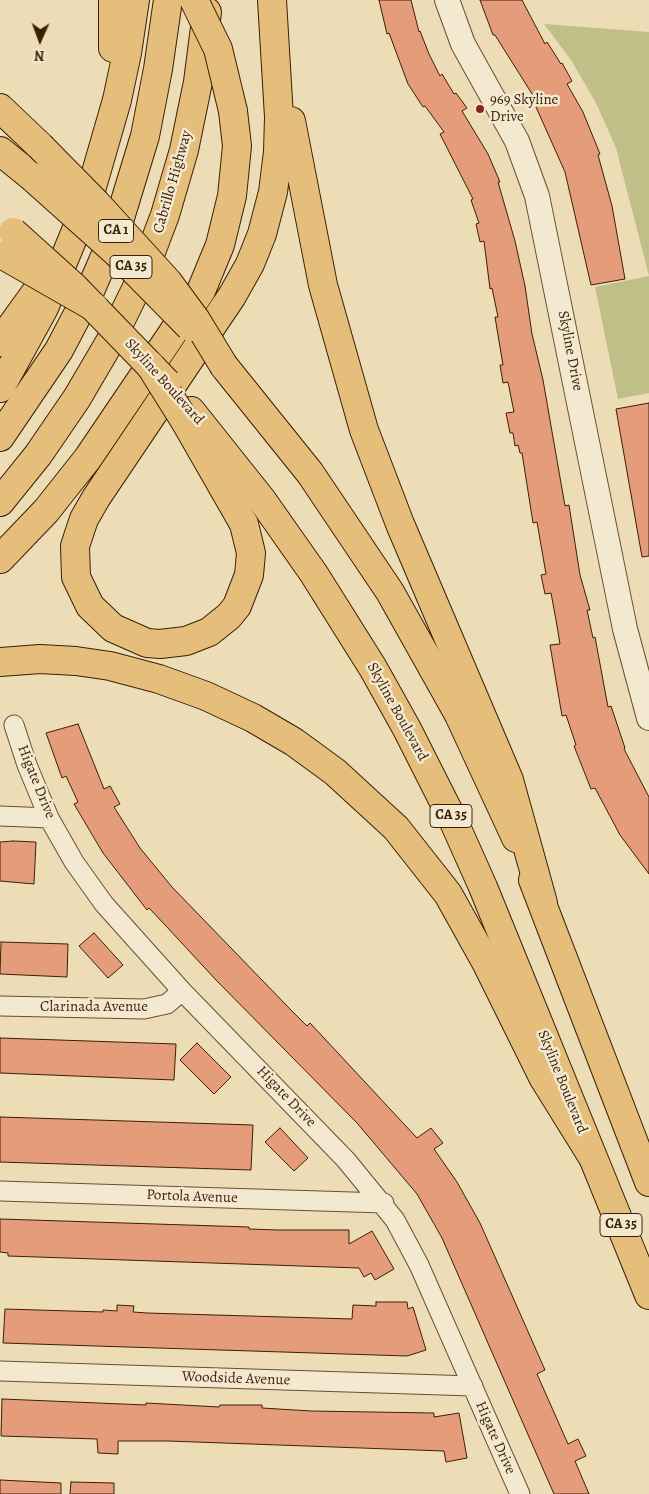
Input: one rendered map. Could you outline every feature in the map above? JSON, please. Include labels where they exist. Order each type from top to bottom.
[{"type":"main road","points":[[100,163],[113,47],[113,0]]},
{"type":"main road","points":[[0,388],[44,308],[87,204],[123,76],[135,0]]},
{"type":"main road","name":"CA 1","points":[[0,437],[59,350],[90,291],[116,231],[145,136],[158,69],[168,0]]},
{"type":"main road","points":[[0,560],[46,510],[88,458],[201,291],[220,244],[232,196],[236,146],[233,111],[218,49],[194,0]]},
{"type":"main road","name":"Cabrillo Highway","points":[[0,502],[38,455],[77,398],[111,340],[140,281],[165,215],[184,150],[198,82],[209,0]]},
{"type":"main road","points":[[188,416],[244,524],[251,553],[249,575],[237,606],[209,632],[186,642],[167,644],[147,643],[135,640],[113,628],[90,606],[76,577],[75,546],[84,519],[96,498],[225,307],[244,275],[260,239],[273,192],[278,152],[279,117],[273,0]]},
{"type":"main road","points":[[273,0],[288,108],[308,220],[327,301],[354,398],[387,493],[509,780],[543,903]]},
{"type":"main road","points":[[0,108],[97,204],[168,282],[196,320],[224,366]]},
{"type":"main road","name":"CA 35","points":[[0,151],[31,176],[122,258],[183,320],[224,366],[310,473],[372,562],[408,622],[475,746],[543,903],[649,1182]]},
{"type":"main road","points":[[0,342],[41,283],[87,204]]},
{"type":"main road","name":"Skyline Boulevard","points":[[4,240],[94,307],[150,365],[188,416],[262,500],[310,567],[368,660],[407,729],[466,849],[649,1295]]},
{"type":"main road","points":[[0,662],[40,659],[76,661],[110,666],[159,679],[214,699],[253,718],[294,742],[335,772],[396,828],[448,894],[505,998],[543,1077],[592,1156]]},
{"type":"street","name":"Skyline Drive","points":[[447,0],[463,44],[517,142],[537,196],[625,630],[649,718]]},
{"type":"street","name":"Higate Drive","points":[[14,725],[27,765],[49,818],[74,862],[104,904],[182,991],[346,1160],[384,1203],[412,1249],[520,1494]]},
{"type":"street","points":[[0,816],[49,818]]},
{"type":"street","name":"Clarinada Avenue","points":[[0,1006],[144,1009],[167,1004],[182,991]]},
{"type":"street","name":"Portola Avenue","points":[[0,1191],[384,1203]]},
{"type":"street","name":"Woodside Avenue","points":[[0,1371],[472,1386]]},
{"type":"shaded area","points":[[544,24],[649,32],[649,276],[616,148],[596,103],[571,60]]},
{"type":"shaded area","points":[[649,276],[649,393],[618,399],[595,287]]},
{"type":"building","points":[[379,0],[411,0],[419,32],[429,54],[440,76],[442,74],[454,94],[456,93],[467,108],[462,111],[488,154],[500,182],[498,182],[515,241],[525,286],[532,334],[543,380],[565,506],[569,505],[580,575],[590,610],[587,610],[593,638],[595,637],[608,707],[611,706],[624,749],[649,797],[649,874],[620,835],[595,788],[591,789],[574,746],[576,745],[566,715],[562,716],[550,645],[560,644],[551,593],[545,594],[541,575],[546,574],[537,522],[533,523],[522,453],[520,453],[518,445],[515,446],[506,413],[514,412],[508,382],[503,383],[500,365],[503,365],[495,317],[498,317],[492,288],[490,289],[484,241],[480,242],[476,224],[479,223],[471,200],[473,199],[440,134],[444,132],[425,106],[423,107],[408,84],[389,33],[387,34]]},
{"type":"building","points":[[480,0],[522,0],[545,44],[547,42],[572,81],[567,84],[583,112],[600,154],[598,155],[612,206],[625,279],[591,285],[565,172],[536,107],[539,105],[495,35],[493,35]]},
{"type":"building","points":[[649,403],[649,556],[642,557],[616,409]]},
{"type":"building","points":[[78,724],[104,789],[110,786],[120,804],[114,807],[140,848],[172,887],[307,1026],[310,1023],[417,1138],[431,1128],[443,1143],[434,1149],[457,1182],[480,1223],[545,1370],[537,1374],[568,1444],[578,1439],[586,1456],[575,1461],[589,1494],[554,1494],[442,1238],[417,1194],[357,1123],[216,980],[149,908],[147,910],[103,853],[74,804],[78,802],[66,776],[62,778],[46,733]]},
{"type":"building","points":[[0,842],[36,842],[34,884],[0,881]]},
{"type":"building","points":[[94,933],[123,965],[108,978],[79,946]]},
{"type":"building","points":[[1,942],[68,944],[67,977],[0,974]]},
{"type":"building","points":[[0,1038],[176,1044],[174,1080],[0,1073]]},
{"type":"building","points":[[197,1043],[231,1077],[214,1094],[180,1060]]},
{"type":"building","points":[[0,1117],[253,1125],[251,1170],[0,1162]]},
{"type":"building","points":[[280,1128],[308,1158],[294,1171],[265,1142]]},
{"type":"building","points":[[0,1219],[249,1227],[249,1229],[278,1230],[349,1230],[349,1244],[372,1231],[394,1269],[375,1280],[371,1273],[364,1277],[359,1268],[8,1256],[8,1253],[0,1252]]},
{"type":"building","points":[[376,1302],[407,1302],[408,1309],[413,1307],[426,1350],[407,1356],[3,1343],[5,1309],[103,1312],[103,1310],[117,1311],[117,1305],[134,1306],[133,1312],[147,1313],[352,1319],[353,1305],[376,1306]]},
{"type":"building","points":[[2,1399],[219,1407],[220,1405],[262,1405],[262,1408],[311,1411],[434,1413],[434,1417],[459,1413],[467,1458],[446,1462],[444,1451],[168,1441],[118,1441],[118,1454],[98,1453],[97,1439],[1,1436]]},
{"type":"building","points":[[0,1480],[61,1483],[61,1494],[0,1494]]},
{"type":"building","points":[[71,1482],[114,1483],[114,1494],[70,1494]]},
{"type":"place","name":"969 Skyline Drive","points":[[480,109]]}]
